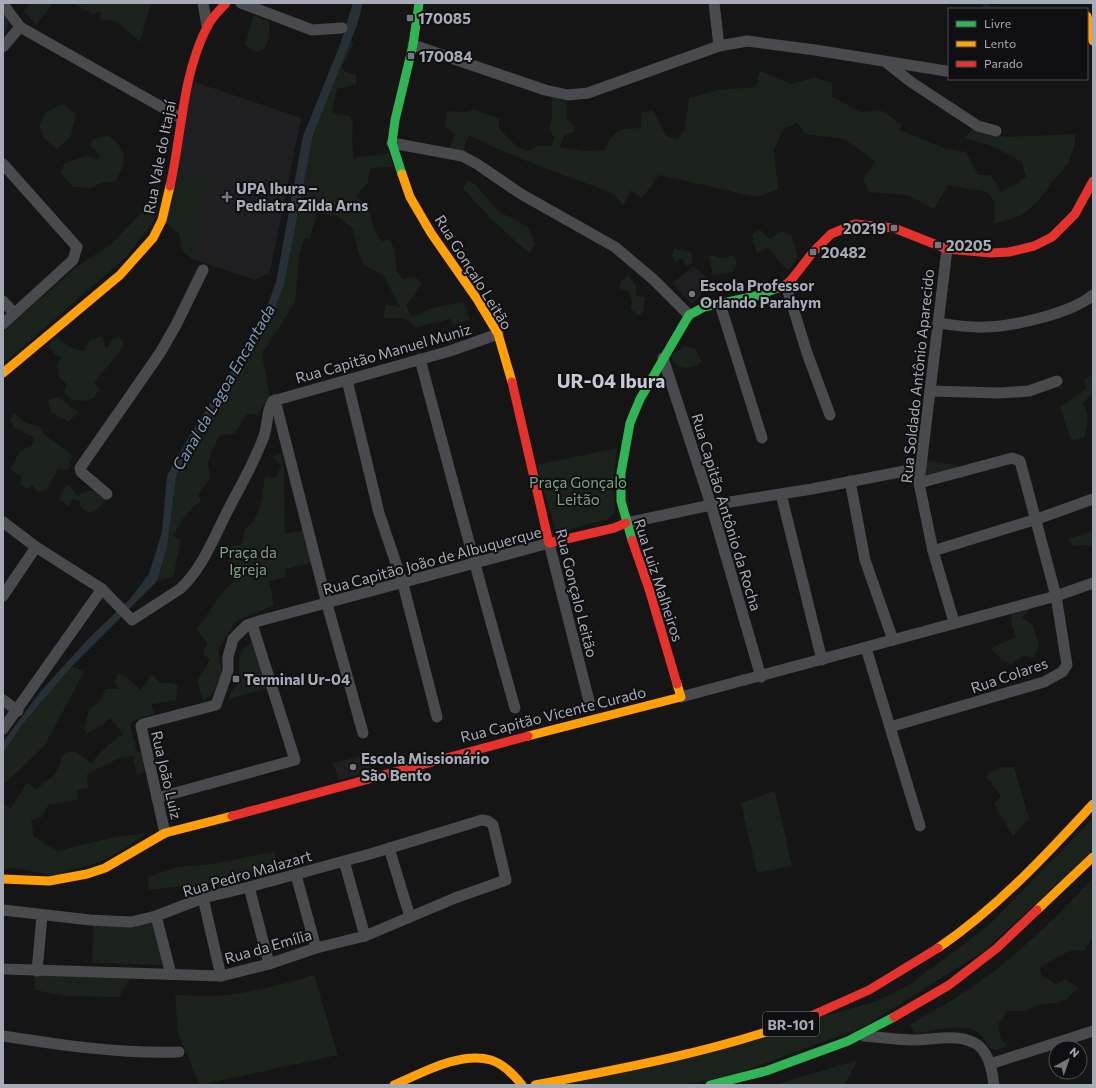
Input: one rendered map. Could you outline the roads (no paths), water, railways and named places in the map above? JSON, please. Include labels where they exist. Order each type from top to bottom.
[{"type":"main road","name":"Rua Vale do Itajaí","points":[[3,373],[120,275],[153,238],[162,220],[171,179],[181,118],[196,55],[207,26],[226,3]]},
{"type":"main road","name":"Rua Gonçalo Leitão","points":[[419,3],[413,45],[395,120],[392,143],[410,197],[431,233],[477,300],[498,334],[509,370],[549,543]]},
{"type":"main road","points":[[1088,20],[1093,40]]},
{"type":"main road","points":[[689,315],[704,307],[756,296],[786,285],[831,234],[855,224],[894,228],[947,249],[991,253],[1009,252],[1034,246],[1052,237],[1075,214],[1093,181]]},
{"type":"main road","name":"Rua Luiz Malheiros","points":[[681,697],[649,589],[626,523],[621,501],[621,473],[630,422],[663,358],[689,315]]},
{"type":"main road","name":"Rua Capitão João de Albuquerque","points":[[549,543],[614,528],[626,523]]},
{"type":"main road","name":"Rua Capitão Vicente Curado","points":[[3,879],[49,881],[87,874],[105,868],[165,833],[375,778],[448,756],[681,697]]},
{"type":"main road","name":"BR-101","points":[[535,1085],[642,1064],[730,1043],[815,1016],[842,1003],[887,980],[930,953],[979,916],[1015,886],[1093,804]]},
{"type":"main road","name":"BR-101","points":[[710,1085],[766,1071],[860,1036],[949,985],[997,948],[1093,858]]},
{"type":"main road","points":[[394,1085],[448,1064],[490,1059],[513,1074],[522,1085]]},
{"type":"street","points":[[203,3],[207,26]]},
{"type":"street","points":[[241,3],[312,30],[342,28]]},
{"type":"street","points":[[714,3],[720,46]]},
{"type":"street","points":[[3,4],[20,27],[181,118]]},
{"type":"street","points":[[3,47],[20,27]]},
{"type":"street","points":[[413,45],[518,81],[568,95],[588,93],[720,46],[748,41],[946,71]]},
{"type":"street","points":[[885,61],[911,82],[978,126],[996,131]]},
{"type":"street","points":[[392,143],[462,156],[477,164],[521,194],[615,248],[654,280],[689,315]]},
{"type":"street","points":[[3,164],[76,248],[73,260],[3,324]]},
{"type":"street","name":"Rua Soldado Antônio Aparecido","points":[[947,249],[919,483],[933,551],[954,622]]},
{"type":"street","points":[[107,494],[81,472],[80,468],[160,353],[176,325],[203,270]]},
{"type":"street","points":[[786,285],[807,353],[830,415]]},
{"type":"street","points":[[938,323],[984,327],[1009,324],[1077,306],[1093,295]]},
{"type":"street","points":[[3,301],[14,313]]},
{"type":"street","points":[[720,304],[762,438]]},
{"type":"street","name":"Rua Capitão Manuel Muniz","points":[[276,400],[420,359],[498,334]]},
{"type":"street","name":"Rua Capitão Antônio da Rocha","points":[[663,358],[711,506],[761,676]]},
{"type":"street","points":[[420,359],[465,526],[473,563],[515,708]]},
{"type":"street","points":[[347,380],[379,513],[403,584],[437,717]]},
{"type":"street","points":[[930,391],[999,393],[1029,391],[1057,381]]},
{"type":"street","points":[[276,400],[327,604],[363,733]]},
{"type":"street","points":[[3,522],[36,547],[102,589],[114,600],[126,616],[132,620],[180,589],[194,573],[254,460],[265,435],[271,405],[276,400]]},
{"type":"street","name":"Rua Colares","points":[[890,727],[1044,682],[1062,672],[1067,665],[1056,596],[1020,461],[1012,458],[919,483]]},
{"type":"street","name":"Rua Capitão João de Albuquerque","points":[[626,523],[920,468]]},
{"type":"street","points":[[850,481],[865,560],[893,640]]},
{"type":"street","points":[[781,494],[822,660]]},
{"type":"street","points":[[933,551],[1036,519],[1093,499]]},
{"type":"street","name":"Rua Capitão João de Albuquerque","points":[[142,724],[216,705],[228,671],[228,657],[233,639],[240,630],[252,624],[549,543]]},
{"type":"street","name":"Rua Gonçalo Leitão","points":[[549,543],[589,701]]},
{"type":"street","points":[[3,596],[36,547]]},
{"type":"street","name":"Rua Capitão Vicente Curado","points":[[681,697],[866,648],[954,622],[1056,596],[1093,583]]},
{"type":"street","points":[[3,729],[18,710],[102,589]]},
{"type":"street","points":[[157,798],[295,760],[252,624]]},
{"type":"street","points":[[866,648],[920,826]]},
{"type":"street","points":[[3,700],[18,710]]},
{"type":"street","name":"Rua João Luiz","points":[[142,724],[140,728],[165,833]]},
{"type":"street","name":"Rua Pedro Malazart","points":[[3,910],[121,923],[156,916],[203,898],[296,875],[482,820],[493,824],[506,880]]},
{"type":"street","points":[[389,848],[410,917]]},
{"type":"street","points":[[344,861],[365,936]]},
{"type":"street","points":[[296,875],[316,948]]},
{"type":"street","name":"Rua da Emília","points":[[3,970],[222,976],[269,964],[316,948],[365,936],[456,898],[506,880]]},
{"type":"street","points":[[250,887],[269,964]]},
{"type":"street","points":[[203,898],[222,976]]},
{"type":"street","points":[[37,971],[42,915]]},
{"type":"street","points":[[156,916],[171,974]]},
{"type":"street","points":[[990,1064],[1093,1031]]},
{"type":"street","points":[[3,1036],[52,1044],[147,1053],[179,1052]]},
{"type":"street","points":[[860,1036],[912,1040],[948,1038],[968,1041],[977,1045],[984,1052],[990,1064],[994,1085]]},
{"type":"water","name":"Canal da Lagoa Encantada","points":[[353,3],[363,3],[357,25],[313,135],[284,285],[269,323],[182,462],[176,477],[167,547],[157,581],[72,666],[21,726],[3,753],[3,742],[41,691],[88,639],[130,599],[149,574],[162,532],[167,476],[190,435],[253,336],[264,315],[276,282],[303,136],[340,45]]},
{"type":"place","name":"170085","points":[[410,18]]},
{"type":"place","name":"170084","points":[[411,56]]},
{"type":"place","name":"UPA Ibura – Pediatra Zilda Arns","points":[[227,197]]},
{"type":"place","name":"20219","points":[[894,228]]},
{"type":"place","name":"20205","points":[[938,245]]},
{"type":"place","name":"20482","points":[[813,252]]},
{"type":"place","name":"Escola Professor Orlando Parahym","points":[[692,294]]},
{"type":"place","name":"Terminal Ur-04","points":[[236,679]]},
{"type":"place","name":"Escola Missionário São Bento","points":[[353,767]]},
{"type":"district","name":"UR-04 Ibura","points":[[611,380]]},
{"type":"park label","name":"Praça Gonçalo Leitão","points":[[578,490]]},
{"type":"park label","name":"Praça da Igreja","points":[[248,560]]}]
